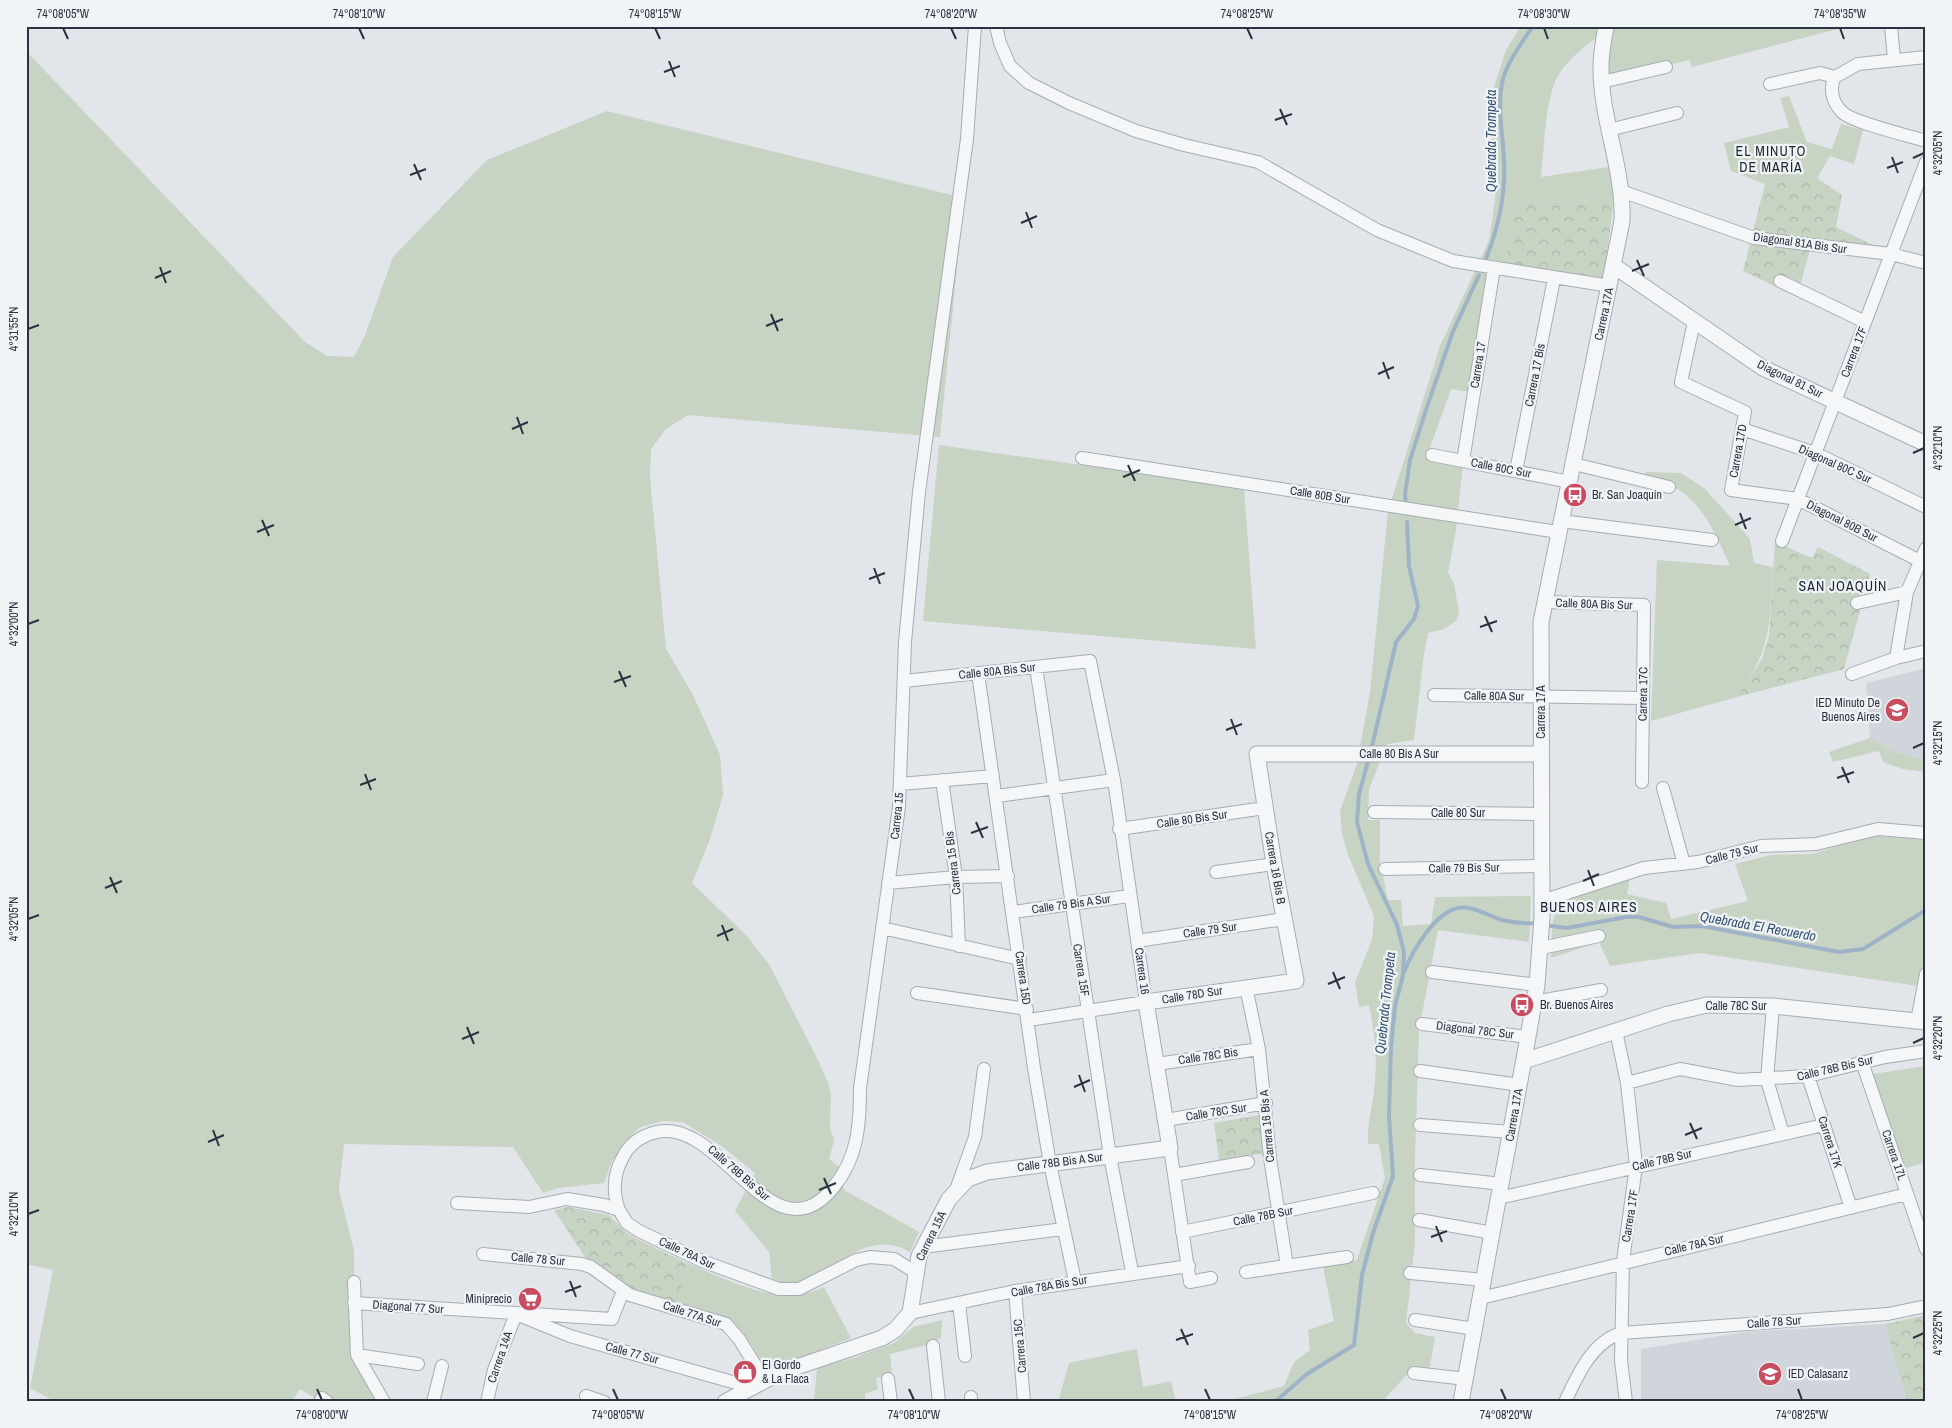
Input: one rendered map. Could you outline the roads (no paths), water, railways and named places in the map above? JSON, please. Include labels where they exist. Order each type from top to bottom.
[{"type":"street","name":"Carrera 15","points":[[835,1185],[851,1158],[858,1135],[860,1088],[899,807],[904,681],[912,565],[926,439],[967,139],[975,26]]},
{"type":"street","points":[[996,26],[1000,43],[1010,66],[1029,83],[1069,104],[1136,131],[1184,145],[1258,162],[1377,230],[1453,261],[1610,286]]},
{"type":"street","name":"Carrera 17A","points":[[1461,1402],[1537,985],[1542,917],[1540,635],[1544,602],[1574,464],[1622,222],[1622,191],[1609,130],[1600,64],[1606,26]]},
{"type":"street","points":[[1891,26],[1894,59]]},
{"type":"street","points":[[1770,84],[1820,73],[1835,76],[1858,64],[1926,57]]},
{"type":"street","points":[[1602,82],[1666,67]]},
{"type":"street","points":[[1835,76],[1832,89],[1834,101],[1842,112],[1926,142]]},
{"type":"street","points":[[1609,130],[1677,113]]},
{"type":"street","name":"Carrera 17F","points":[[1782,541],[1926,162]]},
{"type":"street","name":"Diagonal 81A Bis Sur","points":[[1622,191],[1754,238],[1891,254],[1926,263]]},
{"type":"street","name":"Diagonal 81 Sur","points":[[1614,266],[1762,368],[1926,444]]},
{"type":"street","name":"Carrera 17","points":[[1463,461],[1494,268]]},
{"type":"street","name":"Carrera 17 Bis","points":[[1516,471],[1554,278]]},
{"type":"street","points":[[1780,281],[1865,322]]},
{"type":"street","name":"Carrera 17D","points":[[1694,322],[1681,382],[1745,412],[1731,490]]},
{"type":"street","name":"Diagonal 80C Sur","points":[[1742,429],[1815,453],[1926,507]]},
{"type":"street","name":"Calle 80C Sur","points":[[1432,455],[1570,482]]},
{"type":"street","name":"Calle 80B Sur","points":[[1082,458],[1559,527],[1712,540]]},
{"type":"street","points":[[1574,464],[1669,487]]},
{"type":"street","name":"Diagonal 80B Sur","points":[[1731,490],[1798,498],[1920,561]]},
{"type":"street","points":[[1896,658],[1907,592],[1926,548]]},
{"type":"street","points":[[1857,603],[1907,592]]},
{"type":"street","name":"Calle 80A Bis Sur","points":[[1544,602],[1644,605]]},
{"type":"street","name":"Carrera 17C","points":[[1642,782],[1644,605]]},
{"type":"street","points":[[1852,674],[1896,658],[1926,651]]},
{"type":"street","name":"Calle 80A Bis Sur","points":[[904,681],[1090,661]]},
{"type":"street","name":"Carrera 16","points":[[1090,661],[1114,780],[1129,896],[1166,1120],[1190,1282],[1211,1278]]},
{"type":"street","name":"Carrera 15F","points":[[1036,667],[1110,1156],[1132,1272]]},
{"type":"street","name":"Carrera 15D","points":[[978,673],[1050,1164],[1075,1281]]},
{"type":"street","name":"Calle 80A Sur","points":[[1434,695],[1643,698]]},
{"type":"street","name":"Calle 80 Bis A Sur","points":[[1257,754],[1541,754]]},
{"type":"street","name":"Carrera 16 Bis B","points":[[1257,754],[1264,808],[1296,981]]},
{"type":"street","points":[[900,784],[993,776]]},
{"type":"street","name":"Carrera 15 Bis","points":[[942,780],[956,877],[959,946]]},
{"type":"street","points":[[996,796],[1114,780]]},
{"type":"street","points":[[1663,788],[1684,864]]},
{"type":"street","name":"Calle 80 Bis Sur","points":[[1119,829],[1264,808]]},
{"type":"street","name":"Calle 80 Sur","points":[[1374,812],[1542,814]]},
{"type":"street","name":"Calle 79 Sur","points":[[1542,900],[1644,868],[1718,858],[1761,846],[1816,844],[1878,829],[1926,833]]},
{"type":"street","points":[[1216,872],[1274,864]]},
{"type":"street","name":"Calle 79 Bis Sur","points":[[1385,869],[1542,866]]},
{"type":"street","points":[[888,883],[956,877],[1008,876]]},
{"type":"street","name":"Calle 79 Bis A Sur","points":[[1013,912],[1129,896]]},
{"type":"street","name":"Calle 79 Sur","points":[[1137,941],[1284,920]]},
{"type":"street","points":[[882,928],[1020,959]]},
{"type":"street","points":[[1541,941],[1599,936]]},
{"type":"street","points":[[1432,972],[1537,985]]},
{"type":"street","points":[[1923,1023],[1926,974]]},
{"type":"street","name":"Calle 78D Sur","points":[[917,993],[1028,1015],[1088,1011],[1296,981]]},
{"type":"street","name":"Carrera 16 Bis A","points":[[1246,987],[1259,1049],[1266,1103],[1270,1158],[1287,1266]]},
{"type":"street","points":[[1534,1002],[1601,990]]},
{"type":"street","name":"Calle 78C Sur","points":[[1524,1061],[1696,1007],[1720,1004],[1773,1006],[1923,1023]]},
{"type":"street","points":[[1773,1006],[1767,1080],[1783,1134]]},
{"type":"street","name":"Diagonal 78C Sur","points":[[1422,1024],[1528,1037]]},
{"type":"street","name":"Carrera 17F","points":[[1616,1031],[1627,1083],[1636,1166],[1623,1261],[1621,1333],[1622,1376],[1626,1402]]},
{"type":"street","name":"Calle 78C Bis","points":[[1157,1064],[1259,1049]]},
{"type":"street","name":"Calle 78B Bis Sur","points":[[1627,1083],[1680,1069],[1738,1080],[1767,1080],[1808,1076],[1862,1062],[1926,1052]]},
{"type":"street","name":"Carrera 17L","points":[[1862,1062],[1926,1249]]},
{"type":"street","points":[[956,1190],[975,1137],[984,1069]]},
{"type":"street","points":[[1420,1072],[1520,1085]]},
{"type":"street","name":"Carrera 17K","points":[[1808,1076],[1851,1208]]},
{"type":"street","name":"Calle 78C Sur","points":[[1166,1120],[1266,1103]]},
{"type":"street","points":[[1420,1125],[1511,1132]]},
{"type":"street","name":"Calle 78B Sur","points":[[1420,1175],[1500,1191],[1636,1166],[1824,1125]]},
{"type":"street","name":"Calle 78B Bis Sur","points":[[619,1210],[614,1188],[616,1172],[623,1156],[641,1138],[656,1132],[683,1134],[700,1141],[746,1182],[780,1206],[795,1209],[810,1206],[823,1198],[835,1185]]},
{"type":"street","name":"Calle 78B Bis A Sur","points":[[956,1190],[968,1179],[987,1172],[1170,1148]]},
{"type":"street","points":[[1174,1175],[1248,1162]]},
{"type":"street","name":"Carrera 15A","points":[[910,1313],[914,1298],[915,1272],[923,1247],[956,1190]]},
{"type":"street","name":"Calle 78B Sur","points":[[1182,1232],[1373,1193]]},
{"type":"street","name":"Calle 78A Sur","points":[[1481,1298],[1623,1261],[1907,1194]]},
{"type":"street","points":[[457,1203],[528,1207],[567,1198],[584,1200],[619,1210]]},
{"type":"street","name":"Calle 78A Sur","points":[[619,1210],[633,1227],[693,1257],[779,1289],[799,1288],[856,1260],[870,1257],[894,1259],[915,1272]]},
{"type":"street","points":[[1419,1220],[1492,1233]]},
{"type":"street","points":[[923,1247],[1063,1229]]},
{"type":"street","name":"Calle 78 Sur","points":[[483,1254],[575,1262],[591,1267]]},
{"type":"street","points":[[1246,1272],[1347,1256]]},
{"type":"street","name":"Calle 78A Bis Sur","points":[[910,1313],[1015,1291],[1132,1272],[1188,1266]]},
{"type":"street","name":"Calle 77A Sur","points":[[591,1267],[630,1295],[726,1324],[739,1339],[757,1383]]},
{"type":"street","points":[[1410,1273],[1484,1280]]},
{"type":"street","points":[[354,1282],[357,1355],[384,1402]]},
{"type":"street","name":"Diagonal 77 Sur","points":[[354,1303],[612,1319],[623,1291]]},
{"type":"street","name":"Carrera 15C","points":[[1015,1291],[1024,1402]]},
{"type":"street","points":[[959,1303],[965,1356]]},
{"type":"street","name":"Calle 78 Sur","points":[[1621,1333],[1888,1314],[1926,1306]]},
{"type":"street","points":[[725,1402],[757,1383],[882,1338],[900,1325],[910,1313]]},
{"type":"street","name":"Calle 77 Sur","points":[[516,1314],[570,1336],[757,1383]]},
{"type":"street","name":"Carrera 14A","points":[[487,1402],[494,1370],[516,1314]]},
{"type":"street","points":[[1415,1320],[1475,1329]]},
{"type":"street","points":[[1566,1402],[1596,1349],[1608,1338],[1621,1333]]},
{"type":"street","points":[[933,1346],[938,1402]]},
{"type":"street","points":[[357,1355],[418,1364]]},
{"type":"street","points":[[433,1402],[442,1366]]},
{"type":"street","points":[[1414,1373],[1466,1379]]},
{"type":"street","points":[[888,1379],[891,1402]]},
{"type":"street","points":[[586,1396],[604,1402]]},
{"type":"waterway","name":"Quebrada Trompeta","points":[[1485,261],[1494,237],[1504,186],[1500,112],[1502,83],[1519,46],[1533,26]]},
{"type":"waterway","name":"Quebrada Trompeta","points":[[1406,506],[1405,494],[1410,460],[1452,334],[1479,275]]},
{"type":"waterway","name":"Quebrada Trompeta","points":[[1371,751],[1396,642],[1414,619],[1418,606],[1409,566],[1407,522]]},
{"type":"waterway","name":"Quebrada Trompeta","points":[[1275,1402],[1307,1374],[1354,1345],[1362,1275],[1373,1233],[1393,1176],[1389,1116],[1391,1047],[1395,1006],[1403,975],[1404,952],[1397,925],[1368,864],[1357,822],[1359,794],[1369,758]]},
{"type":"waterway","name":"Quebrada El Recuerdo","points":[[1404,972],[1412,954],[1425,934],[1432,925],[1449,911],[1464,907],[1475,909],[1506,921],[1537,924]]},
{"type":"waterway","name":"Quebrada El Recuerdo","points":[[1544,925],[1567,928],[1626,917],[1639,917],[1673,927],[1702,926],[1839,952],[1863,949],[1926,910]]},
{"type":"place","name":"Br. San Joaquín","points":[[1575,495]]},
{"type":"place","name":"IED Minuto De Buenos Aires","points":[[1897,710]]},
{"type":"place","name":"Br. Buenos Aires","points":[[1522,1005]]},
{"type":"place","name":"Miniprecio","points":[[530,1299]]},
{"type":"place","name":"El Gordo & La Flaca","points":[[745,1372]]},
{"type":"place","name":"IED Calasanz","points":[[1770,1374]]},
{"type":"district","name":"EL MINUTO DE MARÍA","points":[[1771,160]]},
{"type":"district","name":"SAN JOAQUÍN","points":[[1843,586]]},
{"type":"district","name":"BUENOS AIRES","points":[[1589,907]]}]
